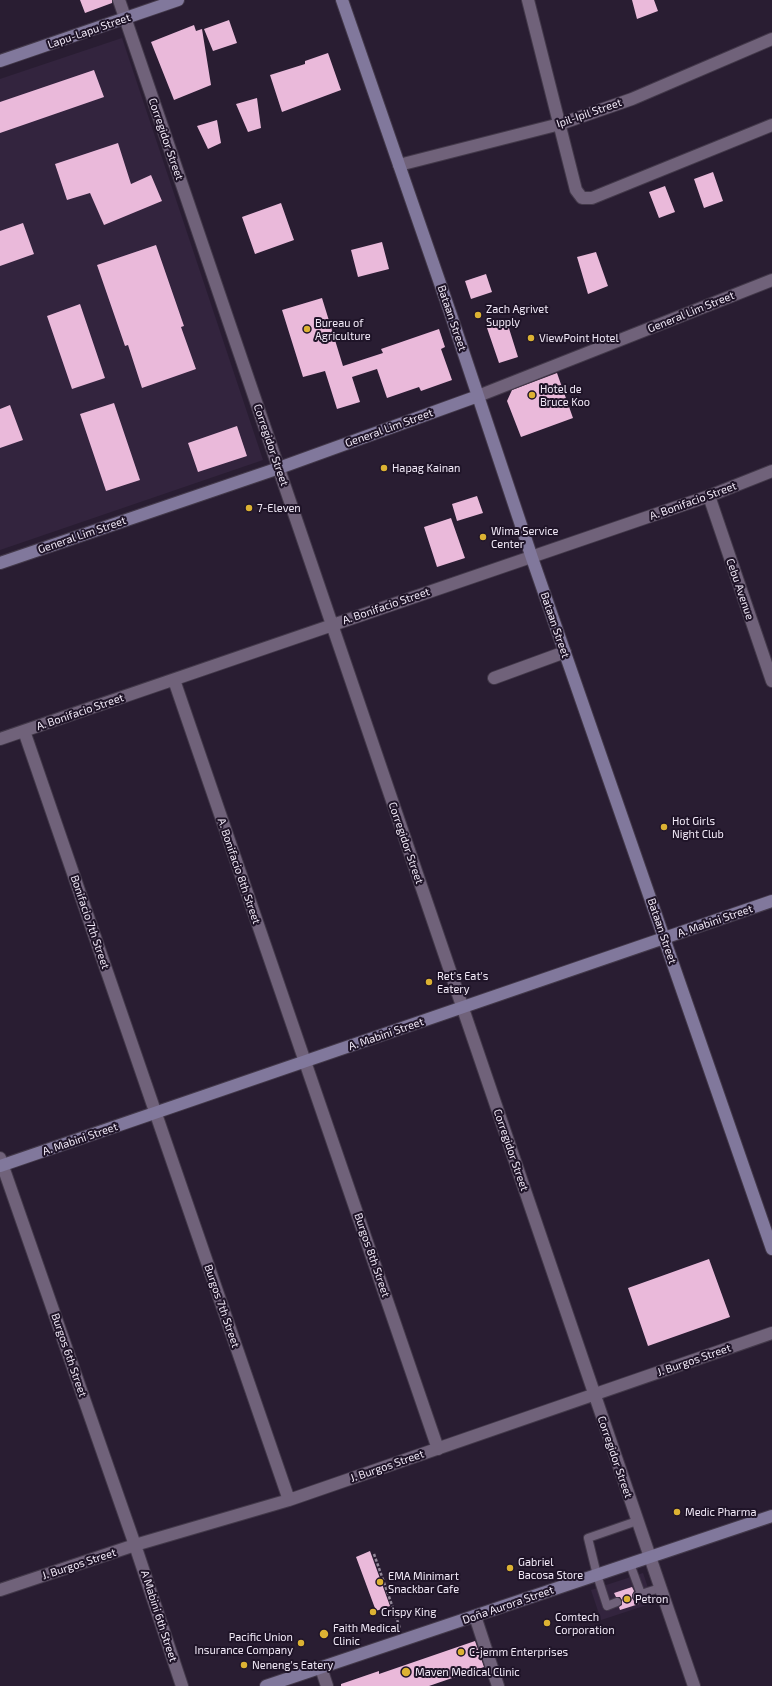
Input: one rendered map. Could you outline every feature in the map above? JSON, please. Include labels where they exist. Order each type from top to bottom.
[{"type":"street","name":"Corregidor Street","points":[[119,0],[694,1686]]},
{"type":"street","name":"Lapu-Lapu Street","points":[[0,61],[178,0]]},
{"type":"street","name":"Bataan Street","points":[[342,0],[532,558],[772,1249]]},
{"type":"street","points":[[528,0],[576,190],[582,198],[586,199],[772,125]]},
{"type":"street","name":"Ipil-Ipil Street","points":[[399,165],[560,124],[632,98],[772,39]]},
{"type":"street","name":"General Lim Street","points":[[0,563],[278,468],[478,396],[772,280]]},
{"type":"street","name":"A. Bonifacio Street","points":[[0,739],[532,558],[709,496],[772,471]]},
{"type":"street","name":"Cebu Avenue","points":[[709,496],[772,681]]},
{"type":"street","points":[[494,678],[565,652]]},
{"type":"street","name":"A. Bonifacio 8th Street","points":[[174,680],[305,1062]]},
{"type":"street","name":"Bonifacio 7th Street","points":[[24,731],[156,1113]]},
{"type":"street","name":"A. Mabini Street","points":[[1,1163],[156,1113],[772,901]]},
{"type":"street","name":"Burgos 8th Street","points":[[305,1062],[438,1449]]},
{"type":"street","name":"Burgos 7th Street","points":[[156,1113],[289,1500]]},
{"type":"street","name":"Burgos 6th Street","points":[[1,1163],[136,1545]]},
{"type":"street","name":"J. Burgos Street","points":[[0,1590],[136,1545],[289,1500],[772,1333]]},
{"type":"street","name":"Doña Aurora Street","points":[[266,1686],[772,1516]]},
{"type":"street","name":"A Mabini 6th Street","points":[[136,1545],[182,1686]]},
{"type":"street","points":[[474,1616],[498,1686]]},
{"type":"street","points":[[321,1668],[327,1686]]},
{"type":"lane","points":[[617,1602],[607,1606],[597,1575],[588,1538],[637,1521]]},
{"type":"lane","points":[[630,1564],[639,1595],[660,1588]]},
{"type":"path","points":[[374,1554],[404,1640]]},
{"type":"shaded area","points":[[122,38],[263,460],[0,550],[0,79]]},
{"type":"shaded area","points":[[643,1573],[653,1603],[601,1620],[591,1590]]},
{"type":"building","points":[[80,0],[112,0],[112,3],[85,13]]},
{"type":"building","points":[[632,0],[654,0],[658,11],[637,19]]},
{"type":"building","points":[[229,20],[237,43],[213,51],[204,29]]},
{"type":"building","points":[[194,25],[196,31],[202,29],[211,85],[174,100],[151,42]]},
{"type":"building","points":[[328,53],[341,90],[282,112],[270,75],[305,64],[305,61]]},
{"type":"building","points":[[94,70],[104,97],[0,133],[0,102]]},
{"type":"building","points":[[257,98],[261,128],[248,132],[236,104]]},
{"type":"building","points":[[217,120],[221,143],[208,149],[197,126]]},
{"type":"building","points":[[118,143],[131,184],[151,175],[162,201],[104,225],[90,193],[67,200],[55,164]]},
{"type":"building","points":[[713,172],[723,201],[704,208],[694,179]]},
{"type":"building","points":[[665,186],[675,212],[659,218],[649,192]]},
{"type":"building","points":[[281,203],[294,240],[255,254],[242,217]]},
{"type":"building","points":[[23,223],[34,254],[0,266],[0,231]]},
{"type":"building","points":[[382,242],[389,269],[358,277],[351,250]]},
{"type":"building","points":[[156,245],[184,326],[181,327],[196,369],[142,388],[128,345],[125,346],[97,265]]},
{"type":"building","points":[[596,252],[608,286],[588,294],[577,257]]},
{"type":"building","points":[[486,274],[492,292],[471,299],[465,281]]},
{"type":"building","points":[[322,298],[343,366],[383,353],[381,349],[439,329],[445,347],[441,349],[452,380],[421,391],[419,387],[387,398],[377,369],[352,377],[360,402],[337,409],[325,371],[303,377],[282,310]]},
{"type":"building","points":[[80,304],[105,378],[72,389],[47,316]]},
{"type":"building","points":[[507,322],[518,357],[499,363],[487,328]]},
{"type":"building","points":[[557,373],[573,418],[521,437],[507,401],[512,390]]},
{"type":"building","points":[[114,403],[140,480],[106,491],[80,414]]},
{"type":"building","points":[[10,405],[23,440],[0,448],[0,409]]},
{"type":"building","points":[[237,426],[247,456],[198,472],[188,443]]},
{"type":"building","points":[[477,496],[483,513],[457,521],[452,504]]},
{"type":"building","points":[[451,518],[465,558],[437,567],[424,527]]},
{"type":"building","points":[[709,1259],[730,1317],[648,1346],[628,1288]]},
{"type":"building","points":[[370,1551],[390,1606],[376,1611],[356,1557]]},
{"type":"building","name":"Petron","points":[[632,1587],[634,1591],[632,1598],[634,1601],[638,1601],[639,1604],[620,1610],[619,1607],[622,1605],[622,1600],[620,1597],[616,1597],[614,1593]]},
{"type":"building","points":[[475,1641],[484,1667],[429,1686],[341,1686],[341,1684],[379,1671],[379,1674]]},
{"type":"place","name":"Zach Agrivet Supply","points":[[478,315]]},
{"type":"place","name":"Bureau of Agriculture","points":[[307,329]]},
{"type":"place","name":"ViewPoint Hotel","points":[[531,338]]},
{"type":"place","name":"Hotel de Bruce Koo","points":[[532,395]]},
{"type":"place","name":"Hapag Kainan","points":[[384,468]]},
{"type":"place","name":"7-Eleven","points":[[249,508]]},
{"type":"place","name":"Wima Service Center","points":[[483,537]]},
{"type":"place","name":"Hot Girls Night Club","points":[[664,827]]},
{"type":"place","name":"Ret's Eat's Eatery","points":[[429,982]]},
{"type":"place","name":"Medic Pharma","points":[[677,1512]]},
{"type":"place","name":"Gabriel Bacosa Store","points":[[510,1568]]},
{"type":"place","name":"EMA Minimart Snackbar Cafe","points":[[380,1582]]},
{"type":"place","name":"Petron","points":[[627,1599]]},
{"type":"place","name":"Crispy King","points":[[373,1612]]},
{"type":"place","name":"Comtech Corporation","points":[[547,1623]]},
{"type":"place","name":"Faith Medical Clinic","points":[[324,1634]]},
{"type":"place","name":"Pacific Union Insurance Company","points":[[301,1643]]},
{"type":"place","name":"C-jemm Enterprises","points":[[461,1652]]},
{"type":"place","name":"Neneng's Eatery","points":[[244,1665]]},
{"type":"place","name":"Maven Medical Clinic","points":[[406,1672]]}]
